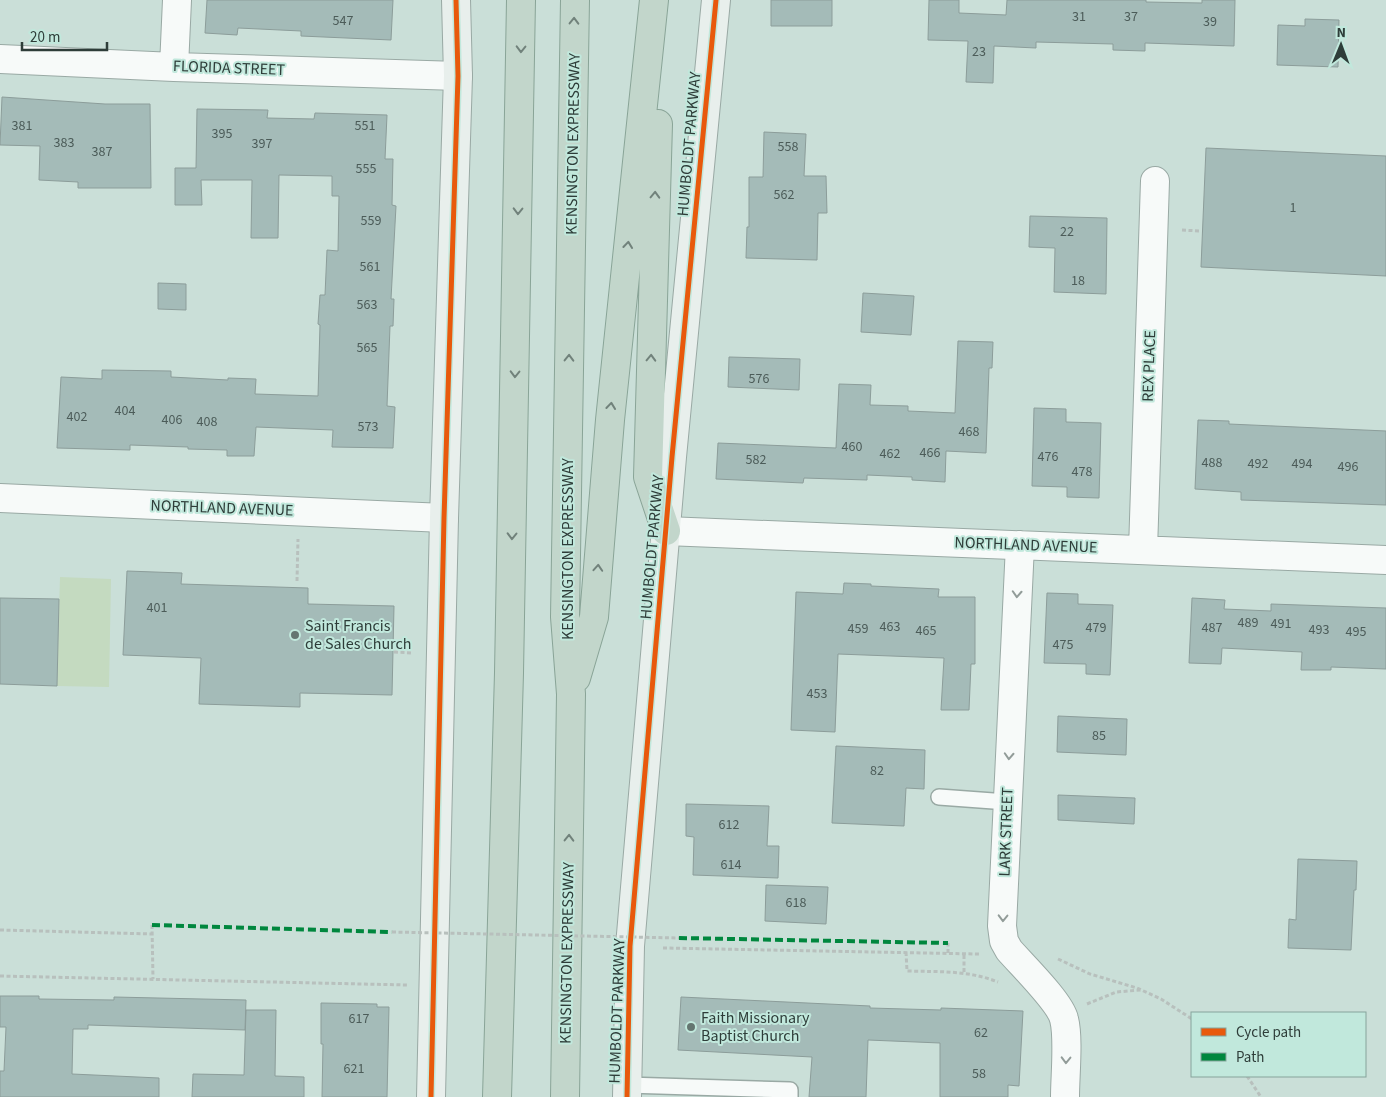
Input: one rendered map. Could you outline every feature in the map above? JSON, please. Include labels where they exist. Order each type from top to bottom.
[{"type":"highway","points":[[497,1097],[509,673],[522,0]]},
{"type":"highway","name":"KENSINGTON EXPRESSWAY","points":[[565,1097],[571,694],[565,617],[575,0]]},
{"type":"highway","points":[[571,694],[594,617],[610,420],[654,0]]},
{"type":"highway","points":[[659,0],[660,88],[656,154],[648,477],[666,531]]},
{"type":"street","points":[[174,67],[177,0]]},
{"type":"street","points":[[431,1097],[444,518],[458,76],[456,0]]},
{"type":"street","name":"HUMBOLDT PARKWAY","points":[[627,1091],[630,946],[666,531],[716,0]]},
{"type":"street","name":"FLORIDA STREET","points":[[0,59],[174,67],[458,76]]},
{"type":"street","name":"REX PLACE","points":[[1143,550],[1155,181]]},
{"type":"street","name":"NORTHLAND AVENUE","points":[[0,498],[444,518]]},
{"type":"street","name":"NORTHLAND AVENUE","points":[[666,531],[1386,560]]},
{"type":"street","name":"LARK STREET","points":[[1020,545],[1002,926],[1004,941],[1009,950],[1053,1001],[1064,1018],[1066,1034],[1065,1097]]},
{"type":"lane","points":[[939,797],[1007,802]]},
{"type":"lane","points":[[627,1091],[790,1090],[790,1097]]},
{"type":"path","points":[[1181,230],[1199,231]]},
{"type":"path","points":[[297,581],[298,538]]},
{"type":"path","points":[[394,652],[411,653]]},
{"type":"path","points":[[152,926],[153,979]]},
{"type":"path","points":[[0,930],[153,934]]},
{"type":"path","points":[[392,932],[679,938]]},
{"type":"path","points":[[948,943],[948,953]]},
{"type":"path","points":[[663,948],[984,954]]},
{"type":"path","points":[[906,952],[907,971],[964,972],[1000,983]]},
{"type":"path","points":[[964,955],[964,972]]},
{"type":"path","points":[[1052,956],[1090,974],[1142,990],[1191,1018]]},
{"type":"path","points":[[0,976],[409,985]]},
{"type":"path","points":[[1081,1006],[1116,992],[1142,990]]},
{"type":"path","points":[[1248,1077],[1262,1097]]},
{"type":"green space","points":[[60,577],[111,579],[109,687],[57,686]]},
{"type":"building","points":[[207,0],[393,0],[391,40],[301,36],[301,31],[238,28],[237,35],[205,33]]},
{"type":"building","points":[[771,0],[832,0],[832,26],[771,26]]},
{"type":"building","points":[[929,0],[959,0],[959,13],[1006,15],[1007,0],[1146,0],[1146,2],[1202,3],[1202,0],[1235,0],[1234,46],[1145,43],[1145,51],[1113,50],[1113,44],[1036,42],[1036,48],[994,46],[993,83],[966,82],[968,41],[928,40]]},
{"type":"building","points":[[1305,19],[1339,20],[1338,67],[1277,65],[1278,25],[1305,26]]},
{"type":"building","points":[[2,97],[105,104],[150,104],[151,188],[78,188],[78,182],[39,180],[40,146],[0,145]]},
{"type":"building","points":[[197,109],[268,110],[267,118],[314,119],[315,113],[387,115],[385,159],[393,159],[392,205],[396,206],[391,299],[394,299],[393,326],[390,326],[387,406],[395,407],[393,448],[332,447],[333,430],[256,427],[254,456],[227,456],[227,450],[188,449],[188,447],[130,445],[130,450],[57,448],[61,377],[102,379],[102,370],[171,371],[171,377],[228,380],[228,378],[256,379],[255,394],[318,396],[320,295],[325,295],[327,250],[338,251],[339,196],[332,196],[332,176],[279,175],[278,238],[251,238],[252,180],[201,180],[202,205],[175,205],[175,168],[196,168]]},
{"type":"building","points":[[764,132],[806,134],[804,176],[826,176],[827,213],[818,213],[817,260],[746,258],[747,227],[749,227],[749,177],[763,177]]},
{"type":"building","points":[[1206,148],[1386,156],[1386,276],[1201,267]]},
{"type":"building","points":[[1030,216],[1107,218],[1106,294],[1054,292],[1055,248],[1029,247]]},
{"type":"building","points":[[158,283],[186,284],[186,310],[158,309]]},
{"type":"building","points":[[863,293],[914,296],[911,335],[861,332]]},
{"type":"building","points":[[958,341],[993,342],[992,368],[989,368],[986,453],[946,451],[945,482],[912,480],[912,477],[867,475],[867,480],[804,478],[803,483],[716,479],[718,443],[836,448],[839,384],[871,385],[870,405],[908,406],[908,411],[955,413]]},
{"type":"building","points":[[729,357],[800,359],[799,390],[728,387]]},
{"type":"building","points":[[1034,408],[1066,409],[1066,422],[1101,423],[1099,498],[1067,497],[1067,487],[1032,486]]},
{"type":"building","points":[[1198,420],[1229,421],[1229,424],[1386,431],[1386,505],[1241,500],[1241,492],[1195,489]]},
{"type":"building","name":"Saint Francis de Sales Church","points":[[127,571],[182,573],[181,584],[308,588],[308,604],[394,606],[392,695],[300,693],[300,707],[199,704],[201,658],[123,655]]},
{"type":"building","points":[[844,583],[939,589],[938,597],[975,597],[975,664],[971,664],[969,710],[941,710],[944,658],[838,654],[835,732],[791,730],[796,592],[843,594]]},
{"type":"building","points":[[1047,593],[1078,594],[1078,604],[1113,605],[1110,675],[1086,674],[1086,664],[1044,663]]},
{"type":"building","points":[[0,598],[59,599],[57,686],[0,684]]},
{"type":"building","points":[[1192,598],[1225,600],[1224,609],[1271,611],[1271,604],[1386,608],[1386,669],[1331,667],[1331,670],[1301,670],[1302,652],[1222,648],[1221,664],[1189,663]]},
{"type":"building","points":[[1058,716],[1127,719],[1126,755],[1057,752]]},
{"type":"building","points":[[836,746],[925,750],[924,789],[906,788],[904,826],[832,823]]},
{"type":"building","points":[[1058,795],[1135,798],[1134,824],[1058,820]]},
{"type":"building","points":[[686,804],[769,806],[767,846],[779,846],[778,878],[693,875],[694,837],[686,836]]},
{"type":"building","points":[[1298,859],[1357,861],[1351,950],[1288,948],[1289,919],[1296,920]]},
{"type":"building","points":[[766,885],[828,887],[826,924],[765,921]]},
{"type":"building","points":[[0,996],[39,996],[39,999],[114,1000],[114,997],[246,1000],[245,1030],[88,1025],[88,1029],[73,1029],[72,1074],[159,1078],[159,1097],[0,1097],[0,1071],[4,1071],[6,1027],[0,1027]]},
{"type":"building","points":[[681,997],[870,1006],[870,1008],[1023,1011],[1019,1086],[1008,1085],[1008,1097],[940,1097],[940,1043],[868,1040],[866,1097],[809,1097],[812,1057],[678,1050]]},
{"type":"building","points":[[321,1003],[377,1004],[377,1007],[389,1007],[387,1097],[322,1097],[323,1044],[321,1044]]},
{"type":"building","points":[[246,1010],[276,1010],[275,1076],[304,1077],[304,1097],[192,1097],[193,1074],[244,1075]]},
{"type":"marked path","points":[[152,925],[392,932]]},
{"type":"marked path","points":[[679,938],[948,943]]},
{"type":"cycle path","points":[[431,1097],[444,518],[458,76],[456,0]]},
{"type":"cycle path","points":[[627,1097],[630,946],[672,457],[716,0]]},
{"type":"place","name":"Saint Francis de Sales Church","points":[[295,635]]},
{"type":"place","name":"Faith Missionary Baptist Church","points":[[691,1027]]}]
